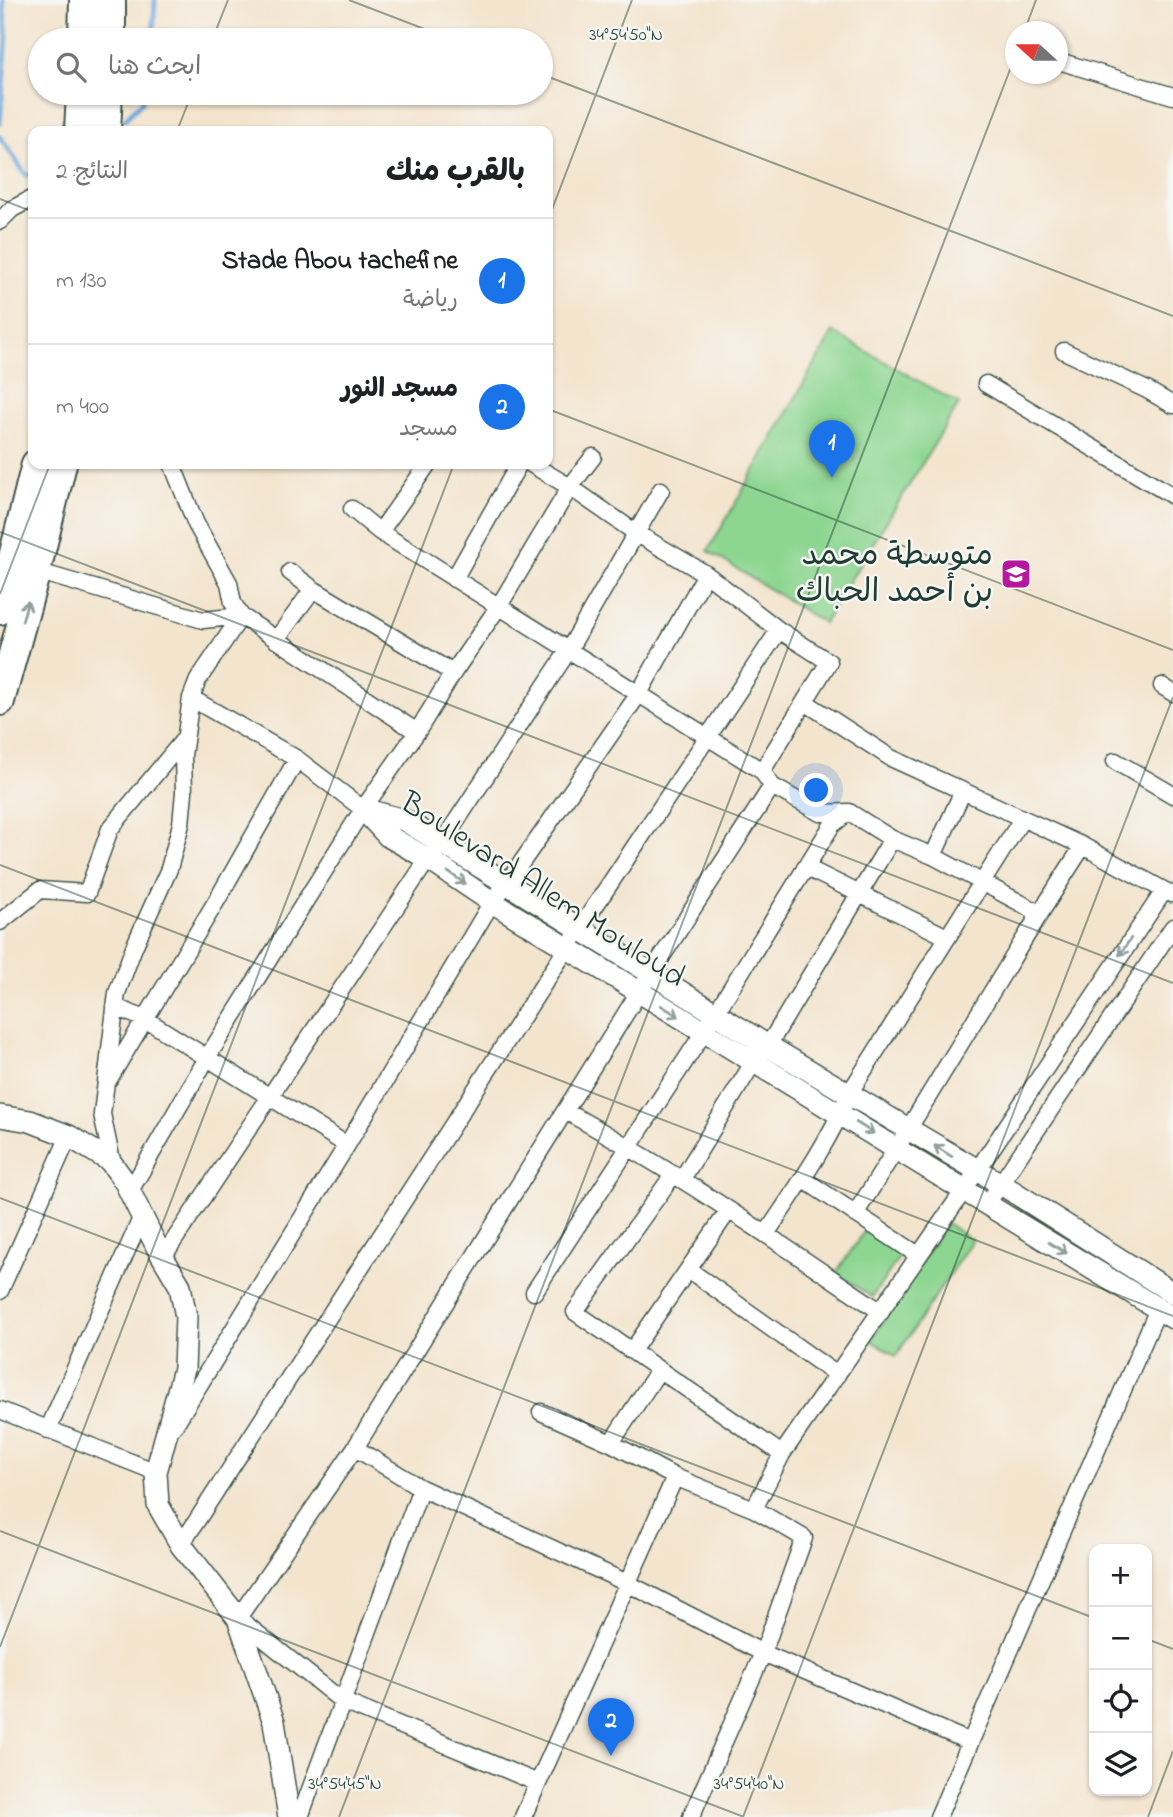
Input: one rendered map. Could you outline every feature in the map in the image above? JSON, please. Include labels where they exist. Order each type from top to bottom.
[{"type":"highway","points":[[83,28],[84,0]]},
{"type":"highway","points":[[111,0],[111,28]]},
{"type":"highway","points":[[79,126],[80,105]]},
{"type":"highway","points":[[106,126],[107,105]]},
{"type":"highway","points":[[0,610],[35,469]]},
{"type":"highway","points":[[0,701],[61,469]]},
{"type":"main road","name":"Boulevard Allem Mouloud","points":[[363,809],[404,820],[508,882],[768,1046],[845,1103],[897,1149],[987,1204],[1168,1302]]},
{"type":"main road","name":"Boulevard Allem Mouloud","points":[[363,809],[388,836],[567,948],[639,989],[639,992],[753,1063],[908,1129],[1001,1184],[1168,1302]]},
{"type":"main road","points":[[0,1116],[30,1121],[69,1136],[110,1161],[130,1191],[180,1286],[186,1317],[184,1369],[156,1472],[158,1506],[181,1545],[238,1618],[274,1722],[289,1817]]},
{"type":"street","points":[[1068,64],[1173,96]]},
{"type":"street","points":[[0,221],[12,209],[28,201]]},
{"type":"street","points":[[1064,351],[1173,405]]},
{"type":"street","points":[[986,384],[1173,496]]},
{"type":"street","points":[[130,1191],[207,1058],[363,809],[499,606],[570,486],[593,457]]},
{"type":"street","points":[[175,469],[196,524],[229,583],[233,603],[241,616],[417,732]]},
{"type":"street","points":[[380,533],[425,469]]},
{"type":"street","points":[[454,579],[516,469]]},
{"type":"street","points":[[540,469],[570,486],[636,533],[706,574],[779,630],[829,662],[762,771]]},
{"type":"street","points":[[163,1257],[568,651],[661,490]]},
{"type":"street","points":[[352,509],[380,533],[762,771],[772,786],[820,813],[849,811],[892,839],[933,856],[1039,913]]},
{"type":"street","points":[[36,571],[203,620],[241,616]]},
{"type":"street","points":[[290,572],[313,589],[453,673]]},
{"type":"street","points":[[165,1440],[347,1145],[492,902],[638,695],[706,574]]},
{"type":"street","points":[[276,640],[313,589]]},
{"type":"street","points":[[113,1166],[102,1114],[115,1007],[134,947],[169,869],[181,824],[183,756],[191,698],[198,680],[241,616]]},
{"type":"street","points":[[181,1545],[580,928],[779,630]]},
{"type":"street","points":[[191,698],[297,759],[363,809]]},
{"type":"street","points":[[754,1509],[782,1454],[964,1190],[1090,998],[1169,893],[1083,846],[891,758],[805,702]]},
{"type":"street","points":[[0,922],[40,890],[87,893],[110,829],[185,738]]},
{"type":"street","points":[[106,1085],[217,900],[297,759]]},
{"type":"street","points":[[1115,761],[1173,795]]},
{"type":"street","points":[[538,1783],[342,1701],[238,1618],[355,1448],[651,972],[772,786]]},
{"type":"street","points":[[933,856],[963,792]]},
{"type":"street","points":[[534,1292],[704,1032],[832,825],[849,811]]},
{"type":"street","points":[[766,1234],[803,1179],[845,1103],[1022,819]]},
{"type":"street","points":[[782,1454],[575,1312],[678,1177],[753,1063],[768,1046],[892,839]]},
{"type":"street","points":[[855,1214],[1039,913],[1083,846]]},
{"type":"street","points":[[805,867],[947,937]]},
{"type":"street","points":[[987,1204],[1173,927]]},
{"type":"street","points":[[1090,998],[1116,1013]]},
{"type":"street","points":[[115,1007],[145,1019],[347,1145]]},
{"type":"street","points":[[565,1111],[628,1145],[881,1312]]},
{"type":"street","points":[[0,1291],[69,1136]]},
{"type":"street","points":[[803,1179],[918,1255]]},
{"type":"street","points":[[632,1351],[729,1210]]},
{"type":"street","points":[[48,1430],[142,1216]]},
{"type":"street","points":[[689,1270],[837,1375]]},
{"type":"street","points":[[938,1817],[1168,1302]]},
{"type":"street","points":[[611,1443],[659,1370]]},
{"type":"street","points":[[0,1410],[156,1472]]},
{"type":"street","points":[[541,1412],[611,1443],[675,1477],[754,1509],[804,1538],[763,1653],[691,1817]]},
{"type":"street","points":[[355,1448],[421,1488],[627,1583],[763,1653],[970,1742]]},
{"type":"street","points":[[523,1817],[675,1477]]},
{"type":"street","points":[[300,1817],[421,1488]]},
{"type":"green space","points":[[833,332],[959,404],[824,623],[708,551]]},
{"type":"green space","points":[[946,1223],[972,1240],[896,1356],[871,1340]]},
{"type":"green space","points":[[866,1229],[902,1253],[872,1297],[836,1273]]},
{"type":"waterway","points":[[0,123],[7,37],[3,0]]},
{"type":"waterway","points":[[154,28],[155,0]]},
{"type":"waterway","points":[[125,119],[139,105]]},
{"type":"waterway","points":[[0,137],[28,175]]},
{"type":"place","name":"Stade Abou tachefine","points":[[832,478]]},
{"type":"place","name":"متوسطة محمد بن أحمد الحباك","points":[[1016,574]]},
{"type":"place","name":"مسجد النور","points":[[611,1756]]}]
